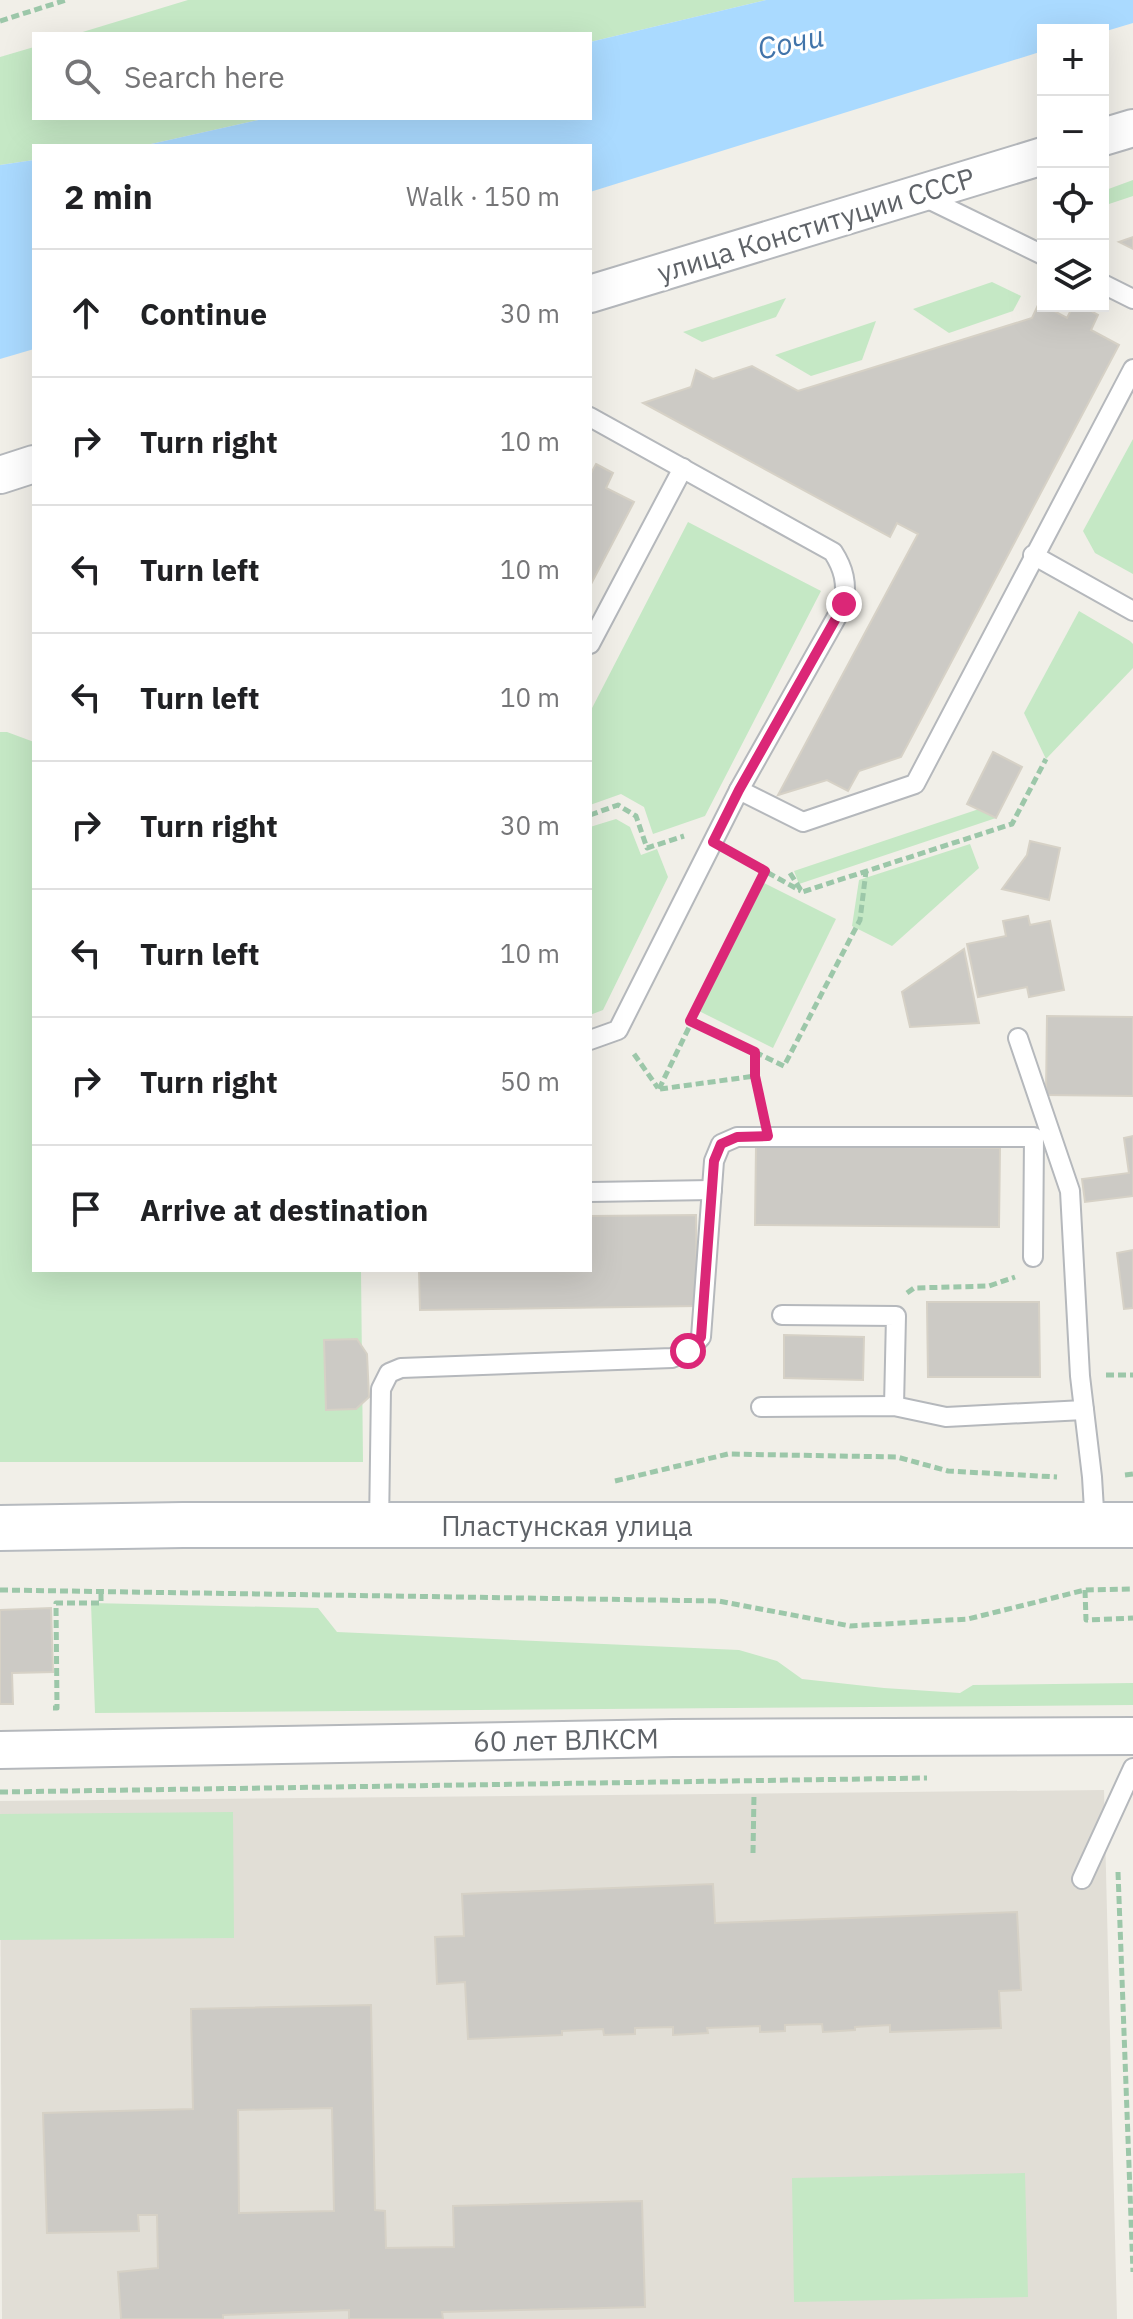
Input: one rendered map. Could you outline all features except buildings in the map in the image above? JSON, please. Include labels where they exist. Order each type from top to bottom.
[{"type":"main road","name":"Пластунская улица","points":[[0,1528],[1114,1526]]},
{"type":"street","points":[[1109,135],[1133,128]]},
{"type":"street","name":"улица Конституции СССР","points":[[592,293],[1037,158]]},
{"type":"street","points":[[0,475],[32,465]]},
{"type":"street","name":"60 лет ВЛКСМ","points":[[0,1750],[642,1739],[1133,1736]]},
{"type":"lane","points":[[917,194],[1037,252]]},
{"type":"lane","points":[[1109,287],[1133,299]]},
{"type":"lane","points":[[739,790],[803,822],[915,784],[1133,369]]},
{"type":"lane","points":[[592,418],[833,552],[841,566],[846,587],[844,604],[739,790],[618,1030],[592,1039]]},
{"type":"lane","points":[[592,640],[683,468]]},
{"type":"lane","points":[[1033,555],[1133,611]]},
{"type":"lane","points":[[1018,1038],[1070,1191],[1084,1410],[1092,1477],[1114,1526]]},
{"type":"lane","points":[[379,1526],[381,1389],[389,1373],[401,1368],[672,1358],[688,1351],[701,1337],[714,1161],[721,1144],[737,1137],[1034,1137],[1033,1257]]},
{"type":"lane","points":[[592,1192],[712,1190]]},
{"type":"lane","points":[[782,1315],[896,1316],[894,1406]]},
{"type":"lane","points":[[761,1407],[894,1406],[946,1417],[1084,1410]]},
{"type":"lane","points":[[1082,1879],[1133,1768]]},
{"type":"path","points":[[0,21],[66,0]]},
{"type":"path","points":[[713,842],[802,892],[1012,824],[1046,759]]},
{"type":"path","points":[[592,814],[618,805],[636,816],[647,848],[722,823]]},
{"type":"path","points":[[659,1089],[765,871]]},
{"type":"path","points":[[690,1021],[784,1066],[860,920],[866,871]]},
{"type":"path","points":[[790,873],[802,892]]},
{"type":"path","points":[[618,1030],[659,1089]]},
{"type":"path","points":[[755,1052],[755,1076],[768,1136]]},
{"type":"path","points":[[659,1089],[755,1076]]},
{"type":"path","points":[[896,1316],[902,1296],[914,1288],[989,1286],[1021,1275],[1033,1257]]},
{"type":"path","points":[[604,1483],[728,1454],[897,1457],[948,1471],[1057,1477]]},
{"type":"path","points":[[1125,1475],[1133,1474]]},
{"type":"path","points":[[0,1590],[719,1601],[850,1626],[968,1619],[1085,1590],[1133,1589]]},
{"type":"path","points":[[1085,1590],[1086,1620],[1133,1618]]},
{"type":"path","points":[[43,1709],[57,1708],[56,1603],[101,1603],[101,1591]]},
{"type":"path","points":[[0,1792],[940,1778]]},
{"type":"path","points":[[753,1853],[754,1794]]},
{"type":"path","points":[[1118,1867],[1133,2272]]},
{"type":"shaded area","points":[[1104,1790],[1117,2319],[2,2319],[0,1801]]},
{"type":"green space","points":[[188,0],[766,0],[592,42],[592,32],[83,32]]},
{"type":"green space","points":[[32,48],[32,120],[258,120],[151,144],[32,144],[32,160],[0,165],[0,57]]},
{"type":"green space","points":[[1133,180],[1133,196],[1109,204],[1109,189]]},
{"type":"green space","points":[[992,282],[1021,296],[1013,311],[949,333],[913,309]]},
{"type":"green space","points":[[786,298],[776,317],[702,342],[683,332]]},
{"type":"green space","points":[[876,321],[862,360],[811,376],[775,355]]},
{"type":"green space","points":[[1133,439],[1133,574],[1095,553],[1083,531]]},
{"type":"green space","points":[[688,522],[821,591],[705,816],[653,834],[644,807],[621,794],[592,804],[592,708]]},
{"type":"green space","points":[[1079,611],[1133,644],[1133,668],[1046,759],[1024,713]]},
{"type":"green space","points":[[0,732],[7,732],[32,741],[32,1272],[361,1272],[363,1462],[0,1462]]},
{"type":"green space","points":[[979,809],[996,818],[799,884],[794,871]]},
{"type":"green space","points":[[616,819],[630,827],[641,855],[657,849],[668,877],[603,1010],[592,1014],[592,826]]},
{"type":"green space","points":[[970,844],[979,868],[892,946],[852,926],[859,880]]},
{"type":"green space","points":[[762,882],[836,919],[773,1048],[699,1011]]},
{"type":"green space","points":[[91,1603],[318,1608],[337,1632],[739,1650],[777,1661],[802,1679],[884,1688],[960,1693],[973,1685],[1133,1683],[1133,1705],[95,1713]]},
{"type":"green space","points":[[233,1812],[234,1938],[0,1940],[0,1814]]},
{"type":"green space","points":[[1025,2173],[1028,2297],[794,2302],[792,2178]]},
{"type":"water","name":"Сочи","points":[[766,0],[1133,0],[1133,23],[1109,30],[1109,24],[1037,24],[1037,53],[592,191],[592,144],[151,144],[258,120],[592,120],[592,42]]},
{"type":"water","points":[[32,160],[32,350],[0,359],[0,165]]},
{"type":"route","points":[[688,1351],[701,1337],[714,1161],[721,1144],[737,1137],[768,1136],[755,1076],[755,1052],[690,1021],[765,871],[713,842],[844,604]]}]
